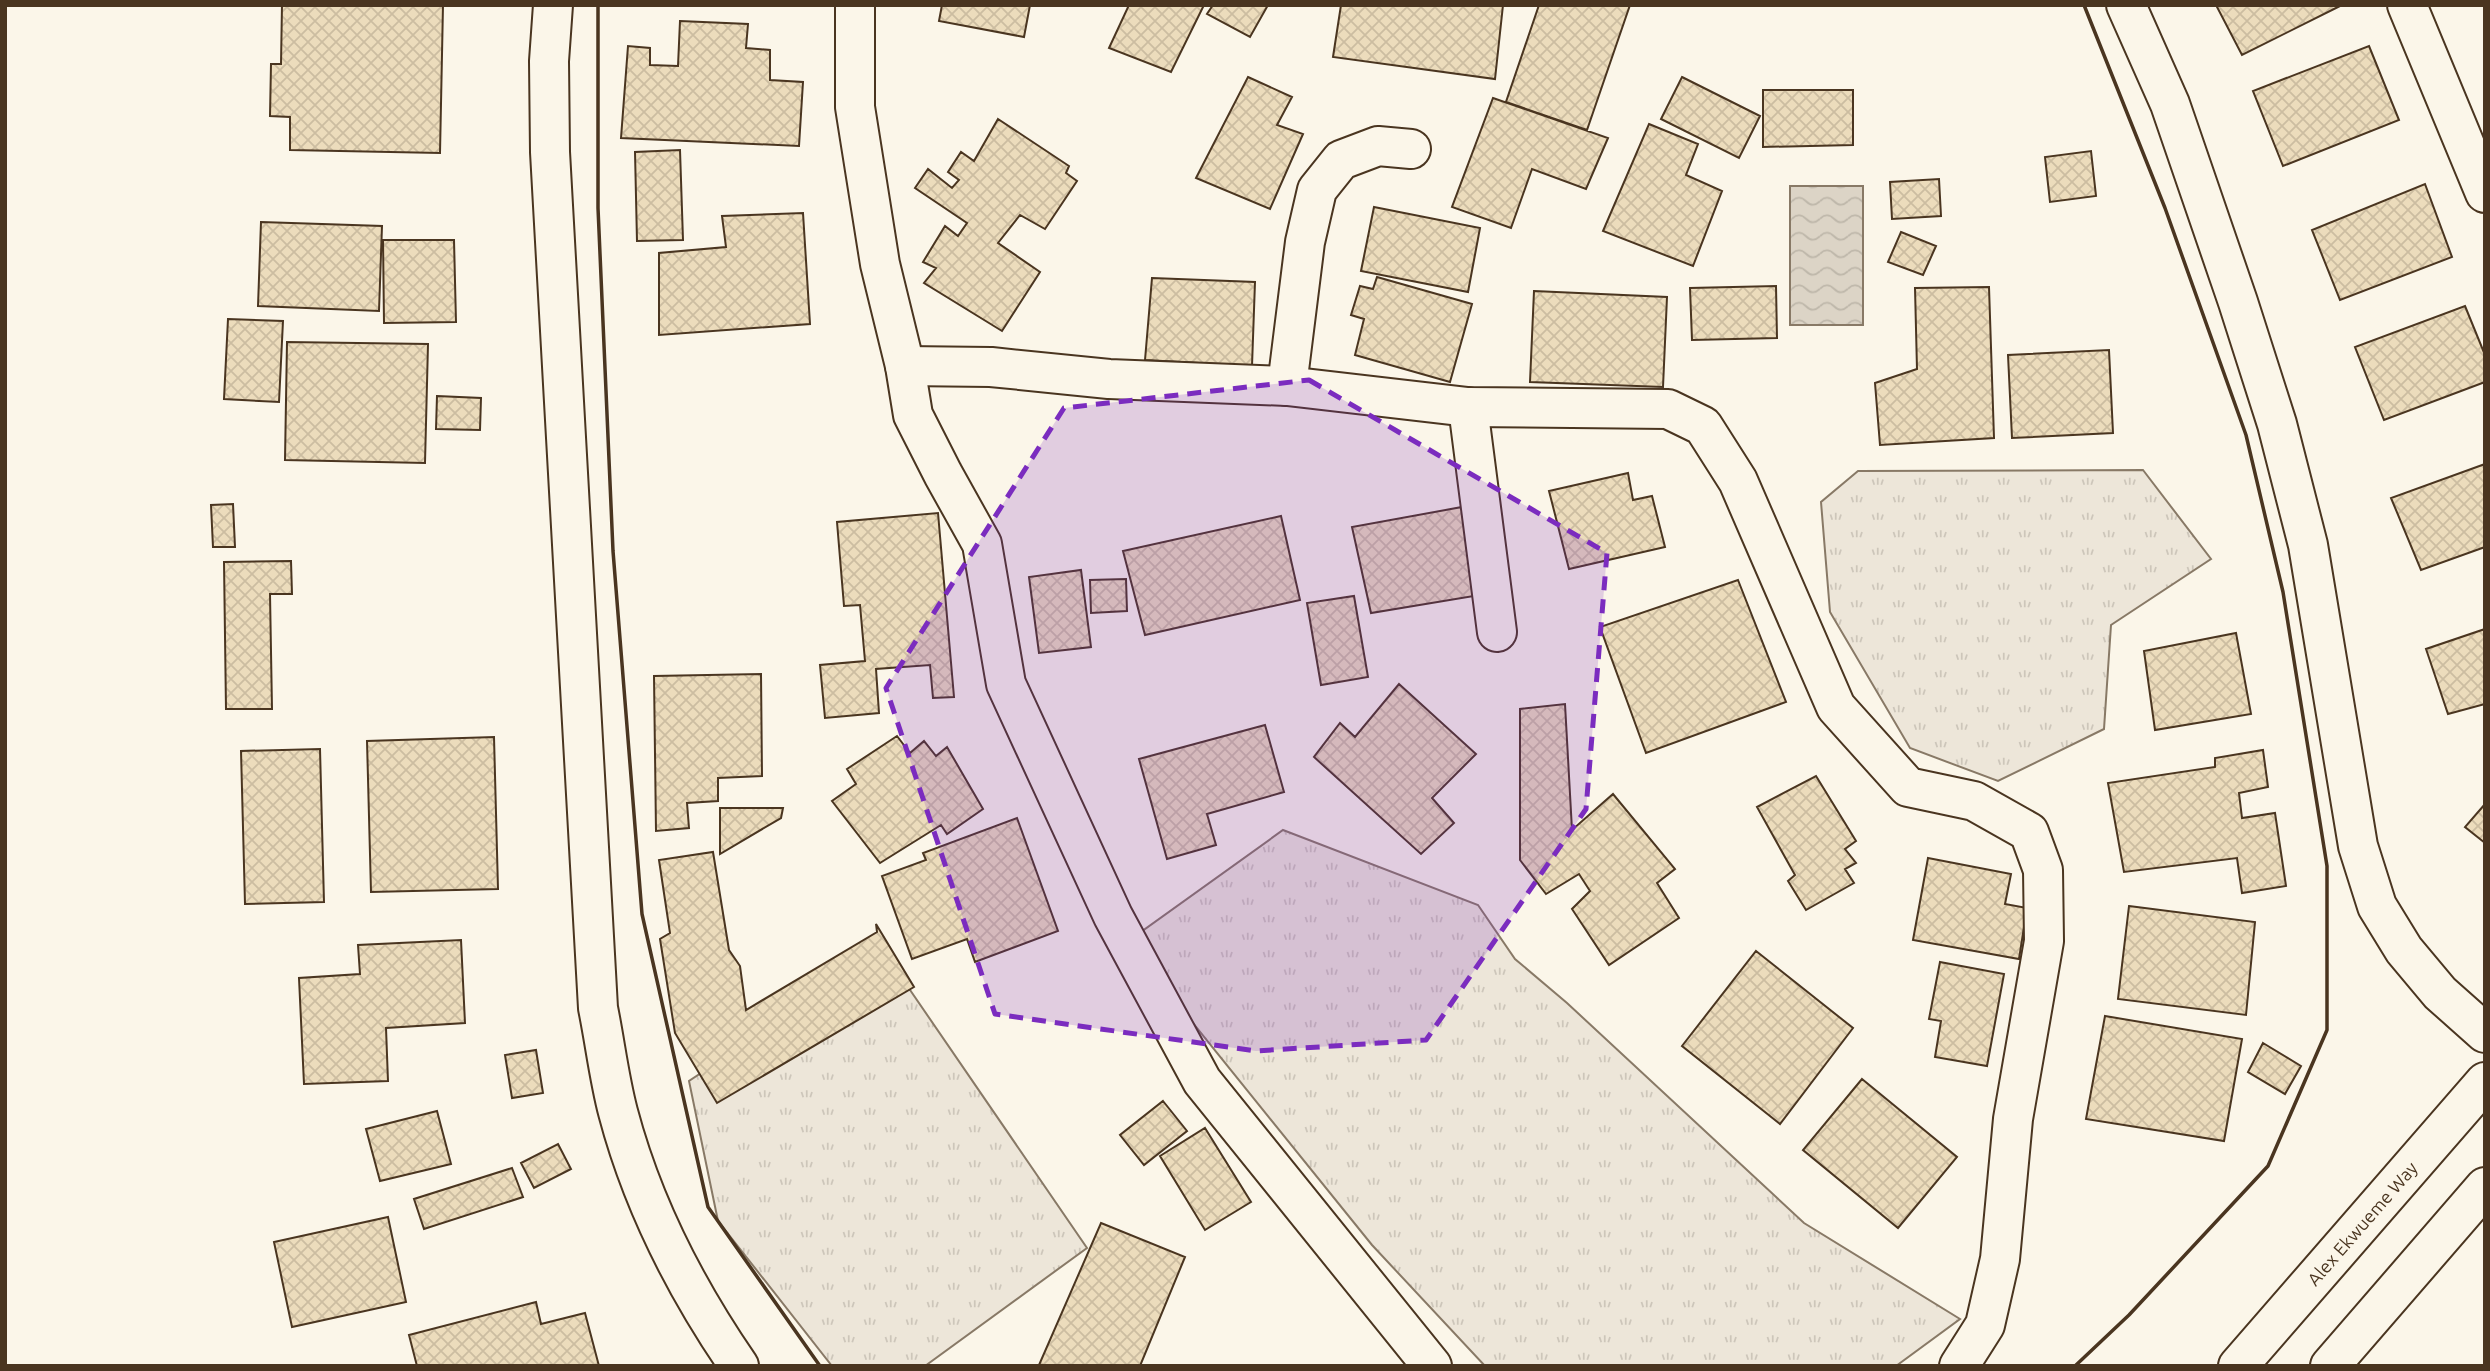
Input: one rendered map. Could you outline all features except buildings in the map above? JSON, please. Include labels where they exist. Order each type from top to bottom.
[{"type":"street","points":[[553,5],[549,61],[550,152],[598,1008],[618,1112],[642,1187],[685,1280],[739,1366]]},
{"type":"street","points":[[855,5],[855,107],[880,264],[905,366],[913,415],[982,544],[1006,684],[1113,916],[1202,1081],[1432,1366]]},
{"type":"street","points":[[2126,5],[2170,104],[2277,424],[2308,545],[2358,846],[2377,906],[2411,959],[2440,993],[2485,1033]]},
{"type":"street","points":[[2407,5],[2485,193]]},
{"type":"street","points":[[1287,387],[1305,242],[1317,190],[1341,160],[1378,146],[1411,149]]},
{"type":"street","points":[[905,366],[991,367],[1109,379],[1287,387],[1468,407],[1668,409],[1703,426],[1738,481],[1836,707],[1908,787],[1974,801],[2029,832],[2043,870],[2044,941],[2013,1119],[2000,1259],[1985,1325],[1959,1366]]},
{"type":"street","points":[[1468,407],[1497,632]]},
{"type":"street","name":"Alex Ekwueme Way","points":[[2238,1366],[2485,1082]]},
{"type":"street","points":[[2330,1366],[2485,1187]]},
{"type":"highlighted area","points":[[1309,380],[1607,553],[1586,809],[1426,1040],[1256,1051],[995,1014],[886,688],[1064,408]]},
{"type":"green space","points":[[2143,470],[2211,559],[2111,625],[2104,729],[1998,781],[1910,748],[1830,612],[1821,502],[1858,471]]},
{"type":"green space","points":[[1283,830],[1478,905],[1515,959],[1567,1003],[1804,1223],[1960,1319],[1896,1366],[1485,1366],[1372,1245],[1155,976],[1141,932]]},
{"type":"green space","points":[[884,952],[1087,1248],[925,1366],[832,1366],[718,1221],[689,1081]]},
{"type":"water","points":[[1790,186],[1863,186],[1863,325],[1790,325]]},
{"type":"wall","points":[[598,5],[598,208],[613,551],[642,914],[708,1207],[820,1366]]},
{"type":"wall","points":[[2075,1366],[2129,1315],[2268,1166],[2327,1030],[2327,866],[2283,592],[2246,435],[2165,208],[2084,5]]}]
